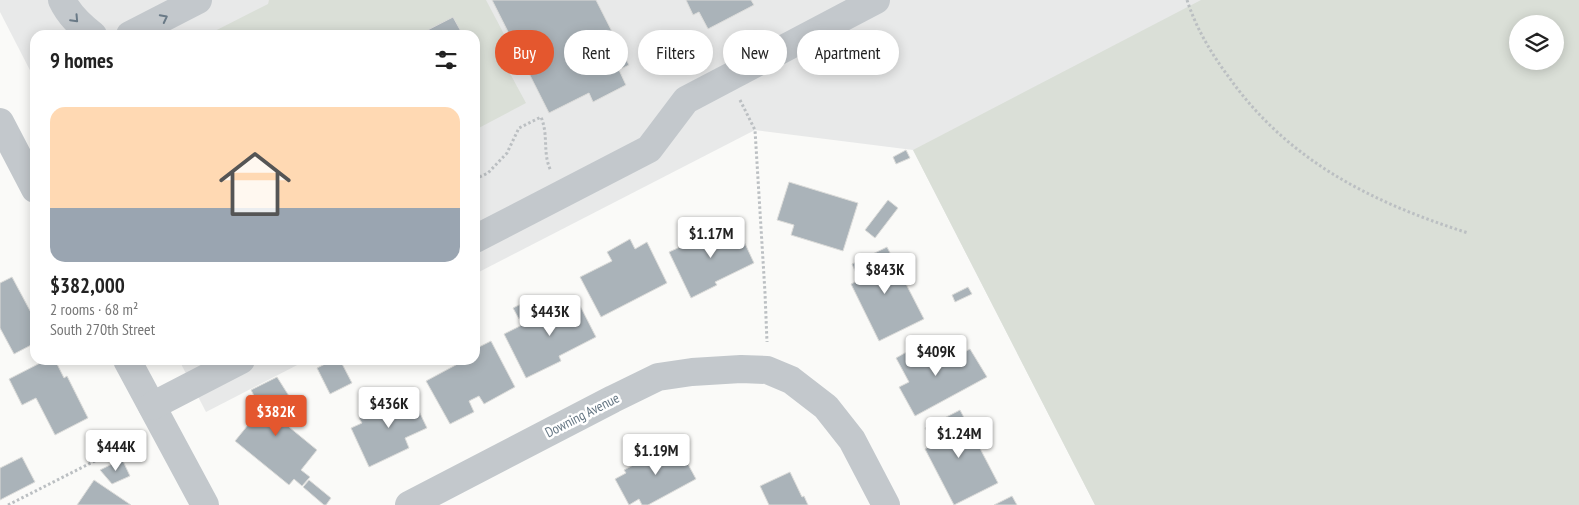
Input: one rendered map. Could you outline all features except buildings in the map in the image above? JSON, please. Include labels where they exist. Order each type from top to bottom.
[{"type":"street","points":[[62,0],[66,9],[87,30]]},
{"type":"street","points":[[140,30],[198,0]]},
{"type":"street","points":[[480,236],[649,149],[686,100],[876,0]]},
{"type":"street","points":[[0,122],[30,179]]},
{"type":"street","points":[[130,365],[205,505]]},
{"type":"street","points":[[157,416],[234,365]]},
{"type":"street","name":"Downing Avenue","points":[[409,505],[658,377],[741,368],[767,370],[790,380],[826,407],[852,440],[886,505]]},
{"type":"path","points":[[1187,0],[1197,27],[1220,66],[1260,116],[1282,137],[1330,173],[1360,191],[1426,220],[1468,233]]},
{"type":"path","points":[[728,78],[755,130],[765,293],[767,370]]},
{"type":"path","points":[[480,177],[488,173],[507,153],[519,128],[541,117],[546,131],[546,162],[563,194]]},
{"type":"path","points":[[8,505],[157,416]]},
{"type":"shaded area","points":[[0,0],[1579,0],[1579,505],[1095,505],[913,150],[755,130],[480,271],[480,30],[30,30],[30,70],[0,12]]},
{"type":"shaded area","points":[[269,0],[486,0],[502,30],[495,30],[495,75],[511,75],[526,103],[480,127],[480,30],[217,30],[268,4]]},
{"type":"shaded area","points":[[1201,0],[1579,0],[1579,505],[1095,505],[913,150]]},
{"type":"shaded area","points":[[182,365],[297,365],[206,412]]}]
